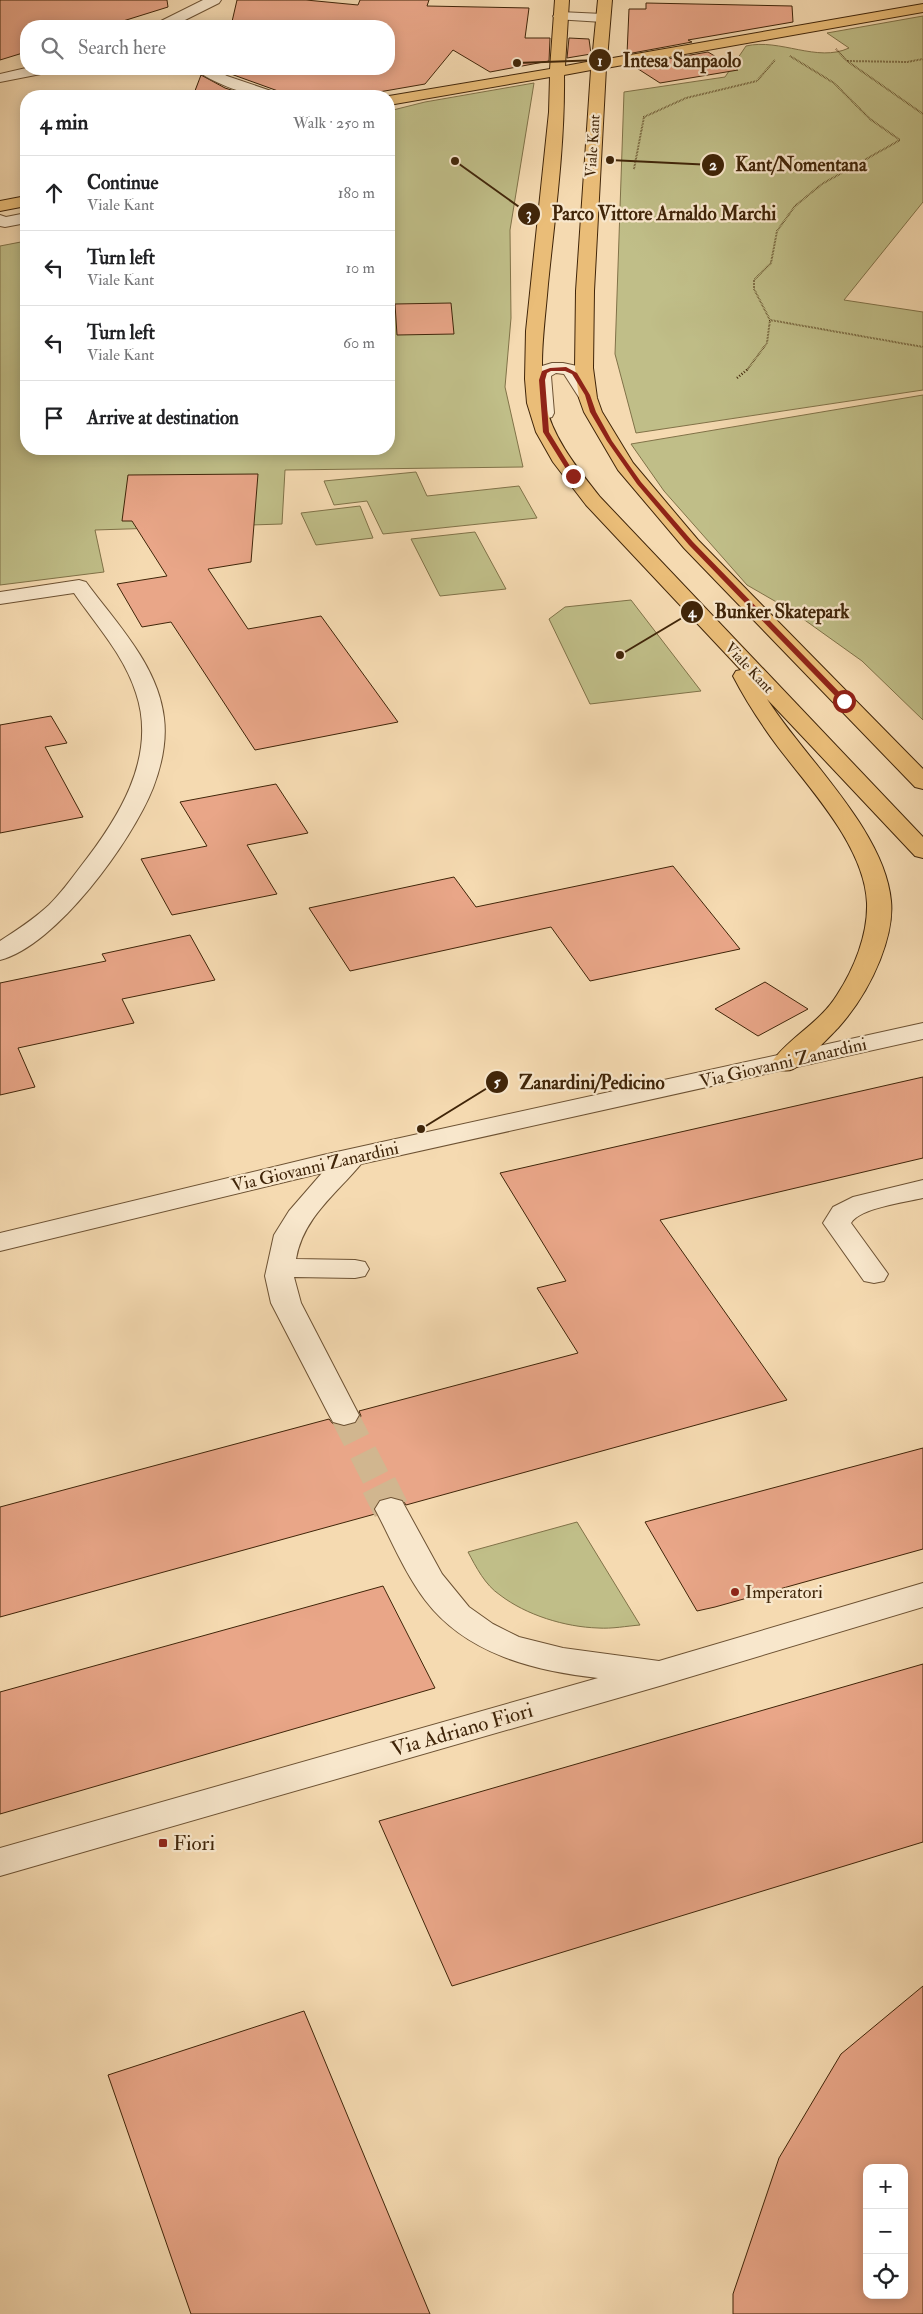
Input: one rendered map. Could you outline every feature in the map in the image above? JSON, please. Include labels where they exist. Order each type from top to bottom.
[{"type":"main road","name":"Viale Kant","points":[[562,0],[557,70],[557,112],[535,331],[534,379],[536,403],[546,432],[563,462],[593,501],[923,851]]},
{"type":"main road","name":"Viale Kant","points":[[605,0],[594,121],[584,348],[588,395],[593,412],[625,466],[691,544],[923,782]]},
{"type":"main road","points":[[395,100],[557,70],[923,8]]},
{"type":"main road","points":[[0,206],[20,202]]},
{"type":"main road","points":[[732,650],[756,701],[859,845],[874,876],[879,897],[876,937],[858,980],[840,1010],[784,1063]]},
{"type":"main road","points":[[844,701],[923,755]]},
{"type":"street","points":[[202,20],[211,2]]},
{"type":"street","points":[[174,20],[211,2]]},
{"type":"street","points":[[560,16],[603,18]]},
{"type":"street","points":[[0,78],[20,74]]},
{"type":"street","points":[[215,75],[254,90]]},
{"type":"street","points":[[0,220],[4,222],[20,219]]},
{"type":"street","name":"Viale Kant","points":[[535,331],[542,353],[549,358],[571,358],[584,348]]},
{"type":"street","name":"Viale Kant","points":[[546,432],[542,380],[544,372],[553,368],[571,370],[588,395]]},
{"type":"street","points":[[0,598],[79,586],[137,670],[148,693],[154,720],[154,745],[141,792],[113,842],[64,904],[20,939],[0,952]]},
{"type":"street","name":"Via Giovanni Zanardini","points":[[0,1242],[351,1159],[923,1031]]},
{"type":"street","points":[[344,1415],[286,1303],[281,1287],[280,1268],[288,1235],[299,1217],[321,1190],[351,1159]]},
{"type":"street","points":[[874,1274],[837,1224],[843,1212],[863,1203],[923,1189]]},
{"type":"street","points":[[280,1268],[355,1269]]},
{"type":"street","points":[[392,1509],[425,1575],[439,1594],[469,1626],[502,1645],[530,1654],[559,1660],[663,1672]]},
{"type":"street","name":"Via Adriano Fiori","points":[[0,1862],[663,1672],[923,1595]]},
{"type":"path","points":[[815,26],[848,62],[923,114]]},
{"type":"path","points":[[737,378],[746,371],[767,343],[770,320],[754,289],[754,280],[771,262],[774,236],[782,221],[796,204],[824,182],[900,140],[870,119],[834,83],[801,64],[789,54]]},
{"type":"path","points":[[634,169],[644,116],[686,98],[757,81],[777,58]]},
{"type":"path","points":[[848,62],[907,62],[923,59]]},
{"type":"path","points":[[770,320],[923,347]]},
{"type":"shaded area","points":[[923,16],[923,202],[844,300],[923,312],[923,390],[636,433],[615,354],[624,92],[725,77],[746,46],[759,44],[811,52],[837,52],[849,48],[827,33]]},
{"type":"shaded area","points":[[534,83],[510,230],[511,318],[505,387],[523,467],[285,470],[282,524],[95,530],[104,572],[0,585],[0,246],[20,242],[20,455],[395,455],[395,110],[425,102]]},
{"type":"shaded area","points":[[923,395],[923,720],[862,661],[792,611],[747,585],[664,491],[631,444]]},
{"type":"shaded area","points":[[416,472],[427,496],[519,486],[537,518],[383,534],[367,501],[334,505],[324,481]]},
{"type":"shaded area","points":[[360,506],[373,538],[316,545],[301,513]]},
{"type":"shaded area","points":[[475,532],[506,589],[440,596],[411,539]]},
{"type":"shaded area","points":[[631,600],[701,691],[590,704],[549,619],[565,607]]},
{"type":"shaded area","points":[[577,1522],[640,1625],[609,1628],[585,1627],[546,1619],[534,1614],[510,1602],[495,1591],[481,1575],[468,1552]]},
{"type":"building","points":[[0,0],[167,0],[168,7],[126,20],[20,20],[20,54],[0,60]]},
{"type":"building","points":[[237,0],[306,0],[358,5],[360,0],[429,0],[427,6],[529,8],[525,38],[550,38],[549,61],[490,72],[453,50],[425,84],[390,90],[275,90],[234,75],[395,75],[395,20],[232,20]]},
{"type":"building","points":[[646,3],[792,6],[793,22],[688,40],[692,42],[627,54],[629,9],[646,9]]},
{"type":"building","points":[[569,38],[589,39],[591,54],[567,58]]},
{"type":"building","points":[[708,52],[738,70],[660,83],[632,65]]},
{"type":"building","points":[[201,75],[231,90],[195,90]]},
{"type":"building","points":[[451,303],[454,334],[397,335],[395,304]]},
{"type":"building","points":[[258,474],[251,562],[208,569],[248,629],[321,616],[398,722],[255,750],[171,622],[142,627],[117,584],[167,576],[132,521],[122,521],[128,475]]},
{"type":"building","points":[[51,716],[67,743],[45,747],[83,817],[0,833],[0,725]]},
{"type":"building","points":[[276,784],[308,833],[247,845],[277,894],[172,915],[141,859],[207,846],[180,802]]},
{"type":"building","points":[[673,866],[740,949],[590,981],[551,927],[350,971],[309,908],[454,877],[476,907]]},
{"type":"building","points":[[190,935],[215,980],[122,999],[134,1023],[18,1048],[35,1087],[0,1095],[0,983],[106,961],[102,954]]},
{"type":"building","points":[[765,982],[808,1009],[758,1036],[715,1009]]},
{"type":"building","points":[[923,1077],[923,1158],[660,1220],[787,1400],[406,1505],[402,1499],[391,1496],[380,1499],[373,1508],[375,1514],[0,1617],[0,1507],[329,1419],[333,1424],[344,1427],[357,1423],[361,1416],[359,1411],[578,1353],[537,1288],[566,1281],[500,1173]]},
{"type":"building","points":[[923,1448],[923,1549],[715,1607],[697,1611],[645,1522]]},
{"type":"building","points":[[383,1586],[435,1688],[0,1814],[0,1692]]},
{"type":"building","points":[[923,1664],[923,1842],[452,1986],[379,1821]]},
{"type":"building","points":[[923,1986],[923,2314],[733,2314],[733,2294],[779,2158],[841,2054]]},
{"type":"building","points":[[304,2011],[430,2314],[191,2314],[108,2075]]},
{"type":"tunnel","points":[[344,1415],[380,1486]]},
{"type":"tunnel","points":[[379,1485],[391,1509]]},
{"type":"place","name":"Intesa Sanpaolo","points":[[517,63]]},
{"type":"place","name":"Kant/Nomentana","points":[[610,160]]},
{"type":"place","name":"Parco Vittore Arnaldo Marchi","points":[[455,161]]},
{"type":"place","name":"Bunker Skatepark","points":[[620,655]]},
{"type":"place","name":"Zanardini/Pedicino","points":[[421,1129]]},
{"type":"place","name":"Imperatori","points":[[735,1592]]},
{"type":"place","name":"Fiori","points":[[163,1843]]},
{"type":"route","points":[[573,476],[546,432],[542,375],[546,370],[553,368],[571,370],[574,373],[588,395],[593,412],[625,466],[691,544],[844,701]]}]
